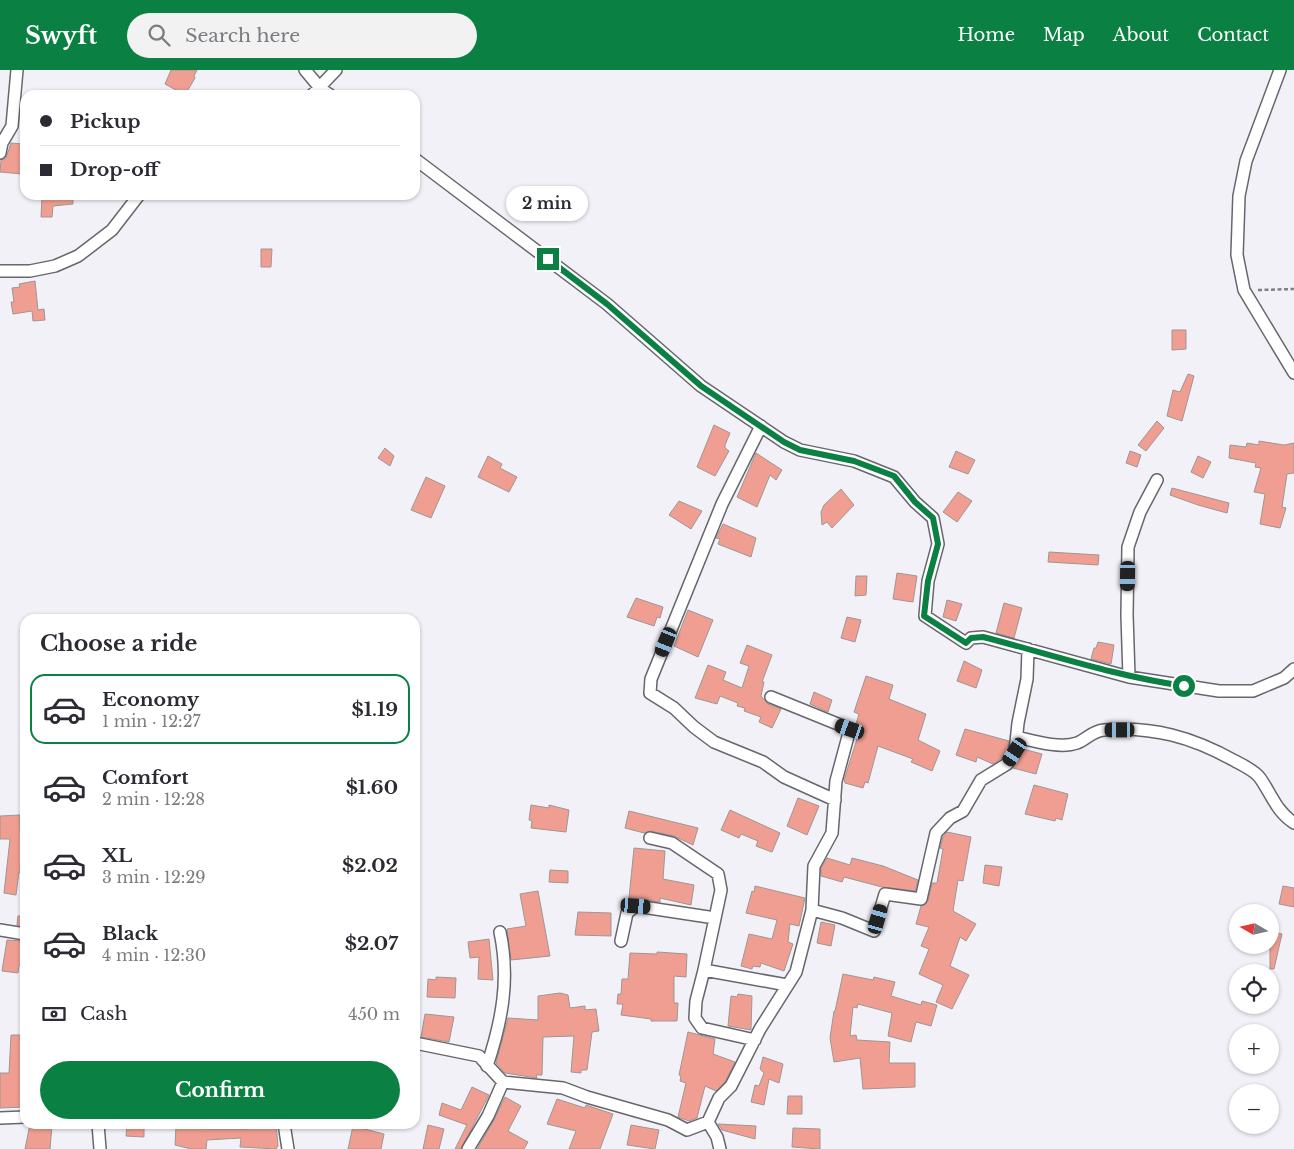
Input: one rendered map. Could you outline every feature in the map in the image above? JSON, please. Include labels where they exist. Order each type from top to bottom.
[{"type":"street","points":[[0,154],[2,143],[12,126],[17,70]]},
{"type":"street","points":[[305,70],[315,90]]},
{"type":"street","points":[[317,90],[336,70]]},
{"type":"street","points":[[1280,70],[1246,161],[1239,196],[1237,255],[1244,290],[1294,373]]},
{"type":"street","points":[[420,163],[607,304],[701,386],[761,426],[800,450],[854,461],[894,476],[915,502],[933,518],[938,544],[928,581],[924,616],[966,643],[971,638],[983,637],[1129,677],[1219,691],[1253,691],[1284,678],[1294,669]]},
{"type":"street","points":[[0,271],[47,268],[78,256],[112,230],[135,200]]},
{"type":"street","points":[[761,426],[722,504],[651,679],[649,690],[650,693],[674,708],[694,727],[714,742],[763,762],[784,776],[835,800]]},
{"type":"street","points":[[1129,677],[1128,547],[1140,512],[1157,480]]},
{"type":"street","points":[[812,910],[842,918],[874,931],[884,894],[921,899],[936,833],[950,818],[963,811],[980,780],[1007,764],[1015,752],[1018,723],[1025,694],[1028,649]]},
{"type":"street","points":[[420,1044],[479,1056],[503,1082],[563,1088],[587,1097],[668,1120],[687,1130],[708,1122],[719,1098],[731,1086],[755,1040],[796,972],[812,910],[814,866],[832,833],[836,781],[850,729],[771,697]]},
{"type":"street","points":[[1017,737],[1036,741],[1069,743],[1077,742],[1091,733],[1103,730],[1155,730],[1196,741],[1237,761],[1259,777],[1278,809],[1294,823]]},
{"type":"street","points":[[650,838],[672,843],[718,874],[721,890],[696,1001],[695,1018],[702,1028],[755,1040]]},
{"type":"street","points":[[621,941],[627,914],[636,906],[715,918]]},
{"type":"street","points":[[0,930],[20,933]]},
{"type":"street","points":[[487,1066],[498,1034],[504,996],[506,959],[500,932]]},
{"type":"street","points":[[704,970],[787,985]]},
{"type":"street","points":[[468,1149],[488,1116],[503,1082]]},
{"type":"street","points":[[0,1118],[20,1117]]},
{"type":"street","points":[[708,1122],[717,1137],[720,1149]]},
{"type":"street","points":[[98,1129],[100,1149]]},
{"type":"street","points":[[285,1129],[288,1149]]},
{"type":"path","points":[[1244,290],[1294,289]]},
{"type":"building","points":[[171,70],[197,70],[188,90],[176,90],[165,84]]},
{"type":"building","points":[[11,143],[20,144],[20,174],[0,172],[1,160],[6,158]]},
{"type":"building","points":[[42,200],[73,200],[73,204],[53,206],[52,217],[41,217]]},
{"type":"building","points":[[261,249],[272,249],[271,267],[261,267]]},
{"type":"building","points":[[35,281],[38,310],[44,309],[45,320],[33,321],[32,311],[13,314],[11,302],[14,302],[12,288],[20,287],[19,284]]},
{"type":"building","points":[[1172,330],[1186,330],[1186,349],[1172,350]]},
{"type":"building","points":[[1188,374],[1194,376],[1182,421],[1167,416],[1173,390],[1180,392]]},
{"type":"building","points":[[1157,421],[1164,428],[1146,451],[1138,445]]},
{"type":"building","points":[[714,425],[730,433],[725,445],[725,448],[729,451],[715,476],[697,467]]},
{"type":"building","points":[[1259,441],[1284,445],[1294,443],[1294,473],[1287,474],[1282,507],[1286,508],[1280,528],[1260,524],[1265,494],[1254,492],[1261,468],[1255,467],[1256,463],[1229,458],[1230,445],[1246,447],[1247,443],[1259,445]]},
{"type":"building","points":[[385,448],[394,456],[390,466],[378,458]]},
{"type":"building","points":[[956,451],[975,460],[968,474],[949,467]]},
{"type":"building","points":[[1130,451],[1141,455],[1137,467],[1126,463]]},
{"type":"building","points":[[756,453],[782,470],[776,480],[770,475],[757,507],[737,497]]},
{"type":"building","points":[[488,456],[502,464],[500,468],[517,477],[509,492],[478,477]]},
{"type":"building","points":[[1198,456],[1211,462],[1203,478],[1191,472]]},
{"type":"building","points":[[426,477],[445,486],[431,518],[411,510]]},
{"type":"building","points":[[1172,488],[1229,503],[1227,513],[1170,495]]},
{"type":"building","points":[[841,489],[854,505],[832,528],[827,522],[822,525],[821,512],[824,505]]},
{"type":"building","points":[[958,492],[972,501],[957,522],[943,512]]},
{"type":"building","points":[[679,501],[702,511],[691,529],[669,515]]},
{"type":"building","points":[[723,524],[756,538],[751,557],[718,544],[720,539],[716,538]]},
{"type":"building","points":[[1049,552],[1099,555],[1098,565],[1048,562]]},
{"type":"building","points":[[897,573],[917,576],[913,602],[893,599]]},
{"type":"building","points":[[856,576],[867,576],[866,595],[855,596]]},
{"type":"building","points":[[636,598],[663,607],[660,618],[657,617],[654,626],[627,617]]},
{"type":"building","points":[[947,600],[962,604],[956,621],[943,617]]},
{"type":"building","points":[[1004,603],[1022,608],[1014,638],[996,633]]},
{"type":"building","points":[[688,610],[713,620],[698,657],[674,646]]},
{"type":"building","points":[[847,617],[861,620],[855,642],[841,638]]},
{"type":"building","points":[[1098,642],[1114,645],[1111,664],[1091,659]]},
{"type":"building","points":[[747,645],[772,655],[762,682],[764,682],[761,696],[768,704],[781,709],[772,728],[759,722],[761,717],[744,711],[745,708],[737,706],[738,703],[720,696],[717,704],[695,698],[708,665],[726,672],[723,680],[742,688],[749,666],[740,663]]},
{"type":"building","points":[[964,661],[982,670],[976,688],[957,681]]},
{"type":"building","points":[[866,676],[893,685],[889,699],[926,714],[918,740],[940,751],[932,771],[911,762],[913,759],[878,746],[868,783],[865,782],[863,788],[845,783],[844,780],[857,739],[855,738],[856,724],[859,714],[854,712]]},
{"type":"building","points":[[814,692],[832,700],[828,712],[810,704]]},
{"type":"building","points":[[965,729],[1009,741],[1008,749],[1002,758],[993,764],[977,757],[976,762],[956,755]]},
{"type":"building","points":[[1023,749],[1042,754],[1036,774],[1013,768]]},
{"type":"building","points":[[1034,785],[1068,794],[1062,820],[1056,818],[1055,821],[1025,814]]},
{"type":"building","points":[[798,798],[819,806],[807,835],[787,826]]},
{"type":"building","points":[[531,805],[549,808],[549,805],[569,810],[566,832],[531,828],[532,821],[529,820]]},
{"type":"building","points":[[730,810],[780,833],[772,852],[756,846],[758,841],[741,834],[739,838],[721,830]]},
{"type":"building","points":[[629,811],[698,828],[693,845],[674,836],[651,831],[644,833],[625,828]]},
{"type":"building","points":[[20,815],[20,872],[16,895],[4,893],[10,839],[0,839],[0,816]]},
{"type":"building","points":[[947,832],[971,837],[963,881],[958,880],[953,911],[976,924],[966,941],[960,937],[950,966],[969,975],[952,1009],[936,1002],[943,985],[919,974],[929,949],[921,946],[929,927],[916,924],[921,906],[928,901],[932,883],[937,883],[943,849],[940,848],[943,837]]},
{"type":"building","points":[[634,848],[665,851],[663,879],[694,885],[691,905],[660,898],[660,902],[629,898]]},
{"type":"building","points":[[827,858],[850,865],[852,858],[883,866],[918,880],[915,891],[882,887],[844,877],[842,882],[821,876],[821,868]]},
{"type":"building","points":[[985,865],[1002,867],[999,886],[983,883]]},
{"type":"building","points":[[550,870],[568,871],[568,883],[549,882]]},
{"type":"building","points":[[755,886],[805,898],[799,926],[790,924],[788,942],[793,944],[784,971],[761,963],[760,967],[753,966],[752,969],[741,966],[749,934],[772,939],[777,920],[746,913]]},
{"type":"building","points":[[1283,886],[1294,888],[1294,907],[1279,904]]},
{"type":"building","points":[[538,891],[550,956],[511,960],[507,929],[526,926],[520,894]]},
{"type":"building","points":[[578,912],[611,913],[611,936],[575,935]]},
{"type":"building","points":[[18,916],[20,916],[20,925],[17,925]]},
{"type":"building","points":[[821,922],[835,925],[831,946],[817,943]]},
{"type":"building","points":[[1279,933],[1282,934],[1279,947]]},
{"type":"building","points":[[489,939],[493,980],[478,979],[479,957],[470,958],[468,942]]},
{"type":"building","points":[[7,940],[20,941],[20,965],[18,973],[2,971]]},
{"type":"building","points":[[657,952],[687,954],[686,977],[674,976],[674,1003],[678,1003],[677,1021],[651,1021],[651,1019],[621,1015],[623,1004],[617,1004],[618,994],[621,994],[622,979],[628,979],[630,953],[657,954]]},
{"type":"building","points":[[1270,954],[1277,954],[1275,964],[1270,964]]},
{"type":"building","points":[[843,974],[873,980],[874,977],[895,982],[891,996],[921,1005],[922,1001],[937,1005],[931,1026],[916,1022],[911,1042],[888,1036],[892,1013],[858,1004],[857,1008],[853,1007],[850,1036],[856,1035],[857,1040],[890,1042],[889,1063],[915,1063],[915,1087],[863,1089],[860,1058],[834,1062],[830,1038]]},
{"type":"building","points":[[436,977],[456,978],[455,998],[427,997],[428,979],[436,980]]},
{"type":"building","points":[[560,993],[568,995],[570,1008],[585,1006],[585,1010],[596,1009],[599,1031],[592,1032],[587,1070],[581,1070],[581,1073],[571,1072],[574,1036],[543,1037],[542,1075],[536,1075],[537,1078],[505,1073],[496,1063],[508,1018],[538,1020],[538,996]]},
{"type":"building","points":[[738,994],[752,996],[751,1030],[728,1026],[731,996],[737,997]]},
{"type":"building","points":[[425,1014],[454,1017],[449,1042],[421,1037]]},
{"type":"building","points":[[688,1032],[715,1039],[713,1054],[735,1062],[725,1082],[716,1091],[705,1086],[697,1118],[689,1121],[678,1117],[686,1083],[680,1081],[681,1076],[679,1075]]},
{"type":"building","points":[[11,1035],[20,1035],[20,1107],[0,1108],[0,1073],[9,1073]]},
{"type":"building","points":[[763,1057],[783,1064],[779,1083],[769,1079],[764,1105],[751,1102],[755,1085],[759,1086],[764,1073],[760,1069]]},
{"type":"building","points":[[472,1087],[489,1095],[461,1149],[455,1149],[467,1125],[439,1115],[442,1103],[461,1110]]},
{"type":"building","points":[[788,1096],[802,1096],[802,1114],[787,1114]]},
{"type":"building","points":[[505,1097],[521,1106],[508,1131],[528,1142],[524,1149],[477,1149],[494,1120]]},
{"type":"building","points":[[557,1099],[585,1108],[586,1105],[613,1114],[600,1149],[569,1149],[576,1131],[547,1124]]},
{"type":"building","points":[[718,1124],[756,1126],[755,1139],[722,1130]]},
{"type":"building","points":[[428,1125],[444,1129],[439,1149],[423,1149]]},
{"type":"building","points":[[631,1125],[659,1130],[655,1149],[627,1145]]},
{"type":"building","points":[[793,1128],[820,1129],[820,1149],[792,1147]]},
{"type":"building","points":[[29,1129],[52,1129],[50,1149],[25,1149]]},
{"type":"building","points":[[127,1129],[144,1129],[144,1137],[126,1136]]},
{"type":"building","points":[[176,1129],[276,1129],[278,1146],[276,1149],[240,1147],[241,1138],[207,1140],[206,1149],[191,1149],[175,1145]]},
{"type":"building","points":[[352,1129],[365,1129],[384,1134],[381,1149],[348,1149]]},
{"type":"route","points":[[548,259],[607,304],[701,386],[784,442],[800,450],[854,461],[894,476],[915,502],[933,518],[938,544],[928,581],[924,602],[924,616],[954,637],[966,643],[971,638],[983,637],[1092,668],[1148,681],[1184,686]]}]
